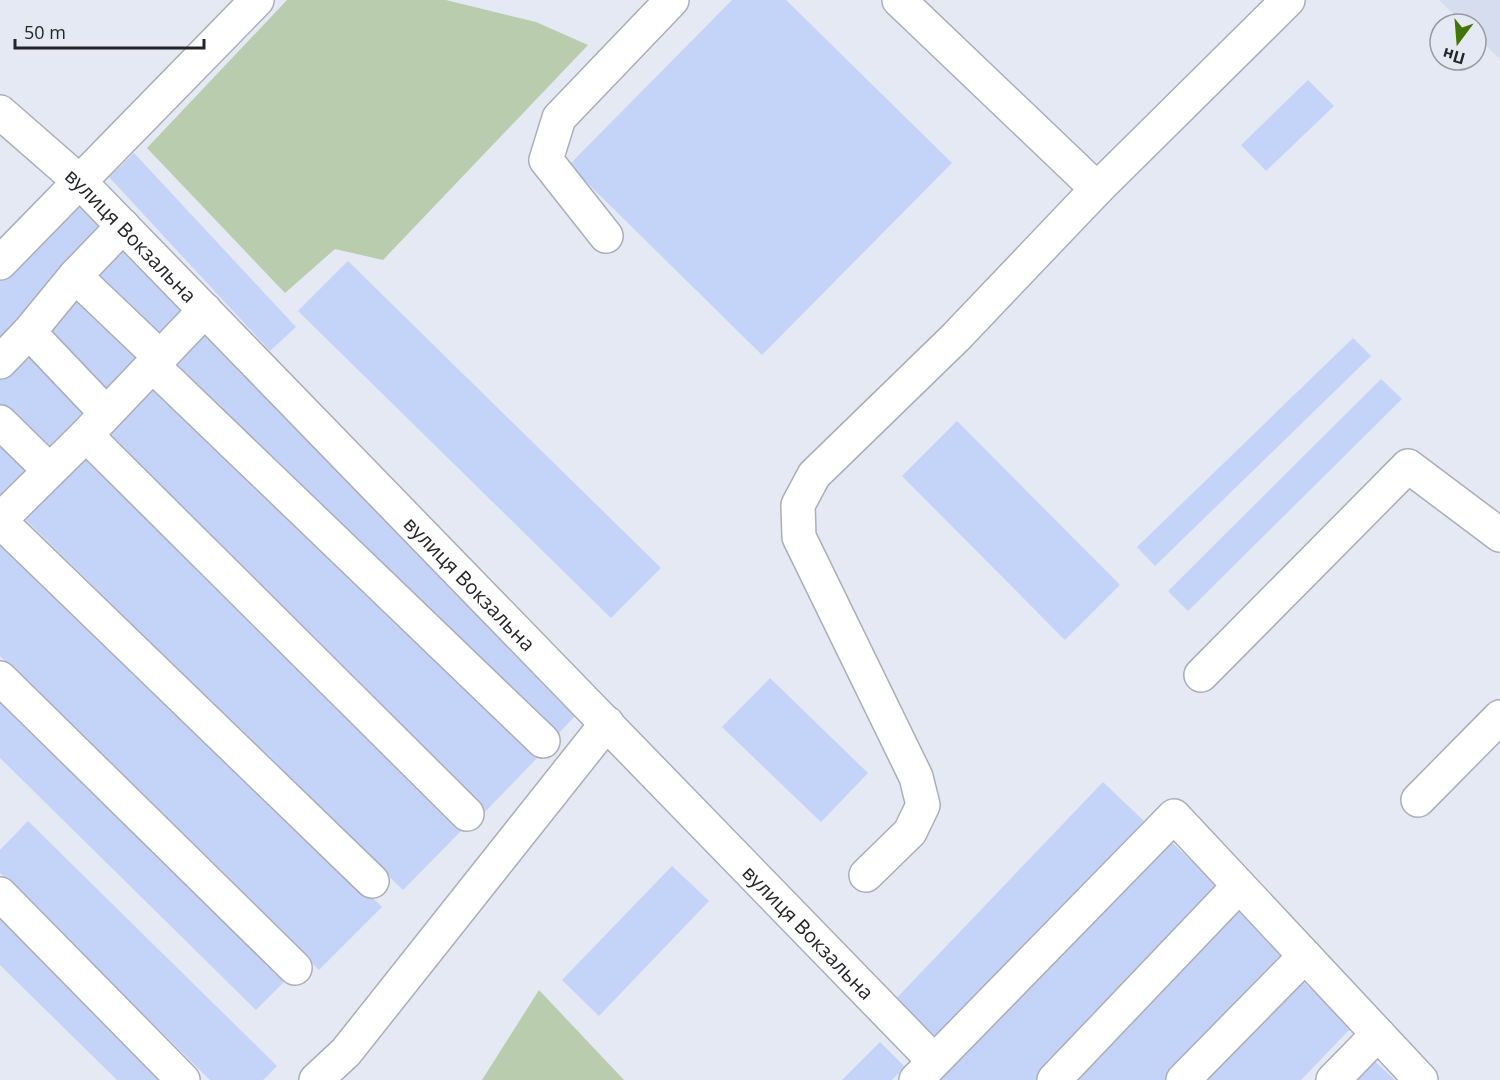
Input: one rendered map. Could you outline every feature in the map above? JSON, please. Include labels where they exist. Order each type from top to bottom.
[{"type":"street","points":[[0,263],[257,0]]},
{"type":"street","points":[[606,236],[546,160],[559,118],[672,0]]},
{"type":"street","points":[[899,0],[1097,189]]},
{"type":"street","points":[[866,875],[910,832],[923,805],[916,777],[799,537],[798,506],[814,475],[956,337],[1097,189],[1288,0]]},
{"type":"street","name":"вулиця Вокзальна","points":[[0,112],[79,181],[607,723],[925,1071]]},
{"type":"street","points":[[0,362],[29,332],[75,276],[123,226]]},
{"type":"street","points":[[75,276],[157,361],[543,741]]},
{"type":"street","points":[[205,310],[0,520],[372,881]]},
{"type":"street","points":[[29,332],[96,424],[467,814]]},
{"type":"street","points":[[0,422],[49,470]]},
{"type":"street","points":[[1201,675],[1408,466],[1500,535]]},
{"type":"street","points":[[0,678],[295,969]]},
{"type":"street","points":[[1418,800],[1500,717]]},
{"type":"street","points":[[316,1080],[346,1052],[607,723]]},
{"type":"street","points":[[925,1071],[1174,816],[1421,1080]]},
{"type":"street","points":[[1053,1080],[1239,886]]},
{"type":"street","points":[[0,894],[183,1080]]},
{"type":"street","points":[[1183,1080],[1305,956]]},
{"type":"street","points":[[1333,1080],[1378,1034]]},
{"type":"shaded area","points":[[1439,0],[1500,0],[1500,59],[1488,48],[1488,12],[1452,12]]},
{"type":"green space","points":[[287,0],[446,0],[536,22],[588,45],[383,260],[335,249],[285,293],[147,148]]},
{"type":"green space","points":[[539,990],[624,1080],[482,1080]]},
{"type":"building","points":[[732,0],[786,0],[952,163],[762,355],[569,165]]},
{"type":"building","points":[[1308,80],[1334,106],[1266,171],[1241,145]]},
{"type":"building","points":[[134,153],[296,327],[270,351],[109,177]]},
{"type":"building","points":[[79,202],[108,231],[0,340],[0,282]]},
{"type":"building","points":[[119,245],[190,315],[163,342],[92,272]]},
{"type":"building","points":[[348,261],[661,568],[611,618],[298,311]]},
{"type":"building","points":[[82,289],[148,354],[106,397],[40,331]]},
{"type":"building","points":[[204,334],[584,707],[554,738],[174,365]]},
{"type":"building","points":[[1353,338],[1371,356],[1155,566],[1137,547]]},
{"type":"building","points":[[25,347],[90,410],[46,455],[0,410],[0,373]]},
{"type":"building","points":[[156,379],[539,756],[485,812],[101,434]]},
{"type":"building","points":[[1381,379],[1402,399],[1188,611],[1168,591]]},
{"type":"building","points":[[957,421],[1120,585],[1065,640],[902,476]]},
{"type":"building","points":[[0,436],[35,470],[0,505]]},
{"type":"building","points":[[83,448],[467,825],[403,890],[19,513]]},
{"type":"building","points":[[0,531],[382,907],[319,970],[0,656]]},
{"type":"building","points":[[770,678],[868,773],[821,822],[722,727]]},
{"type":"building","points":[[0,701],[285,981],[256,1010],[0,758]]},
{"type":"building","points":[[1103,782],[1146,823],[933,1046],[890,1005]]},
{"type":"building","points":[[28,821],[277,1066],[263,1080],[210,1080],[0,873],[0,850]]},
{"type":"building","points":[[1163,834],[1221,889],[1038,1080],[926,1080]]},
{"type":"building","points":[[672,866],[709,901],[599,1016],[562,980]]},
{"type":"building","points":[[1238,901],[1290,950],[1165,1080],[1067,1080]]},
{"type":"building","points":[[0,914],[169,1080],[117,1080],[0,965]]},
{"type":"building","points":[[1298,977],[1352,1027],[1301,1080],[1199,1080]]},
{"type":"building","points":[[880,1042],[905,1067],[892,1080],[842,1080]]},
{"type":"building","points":[[1365,1052],[1395,1080],[1338,1080]]}]
